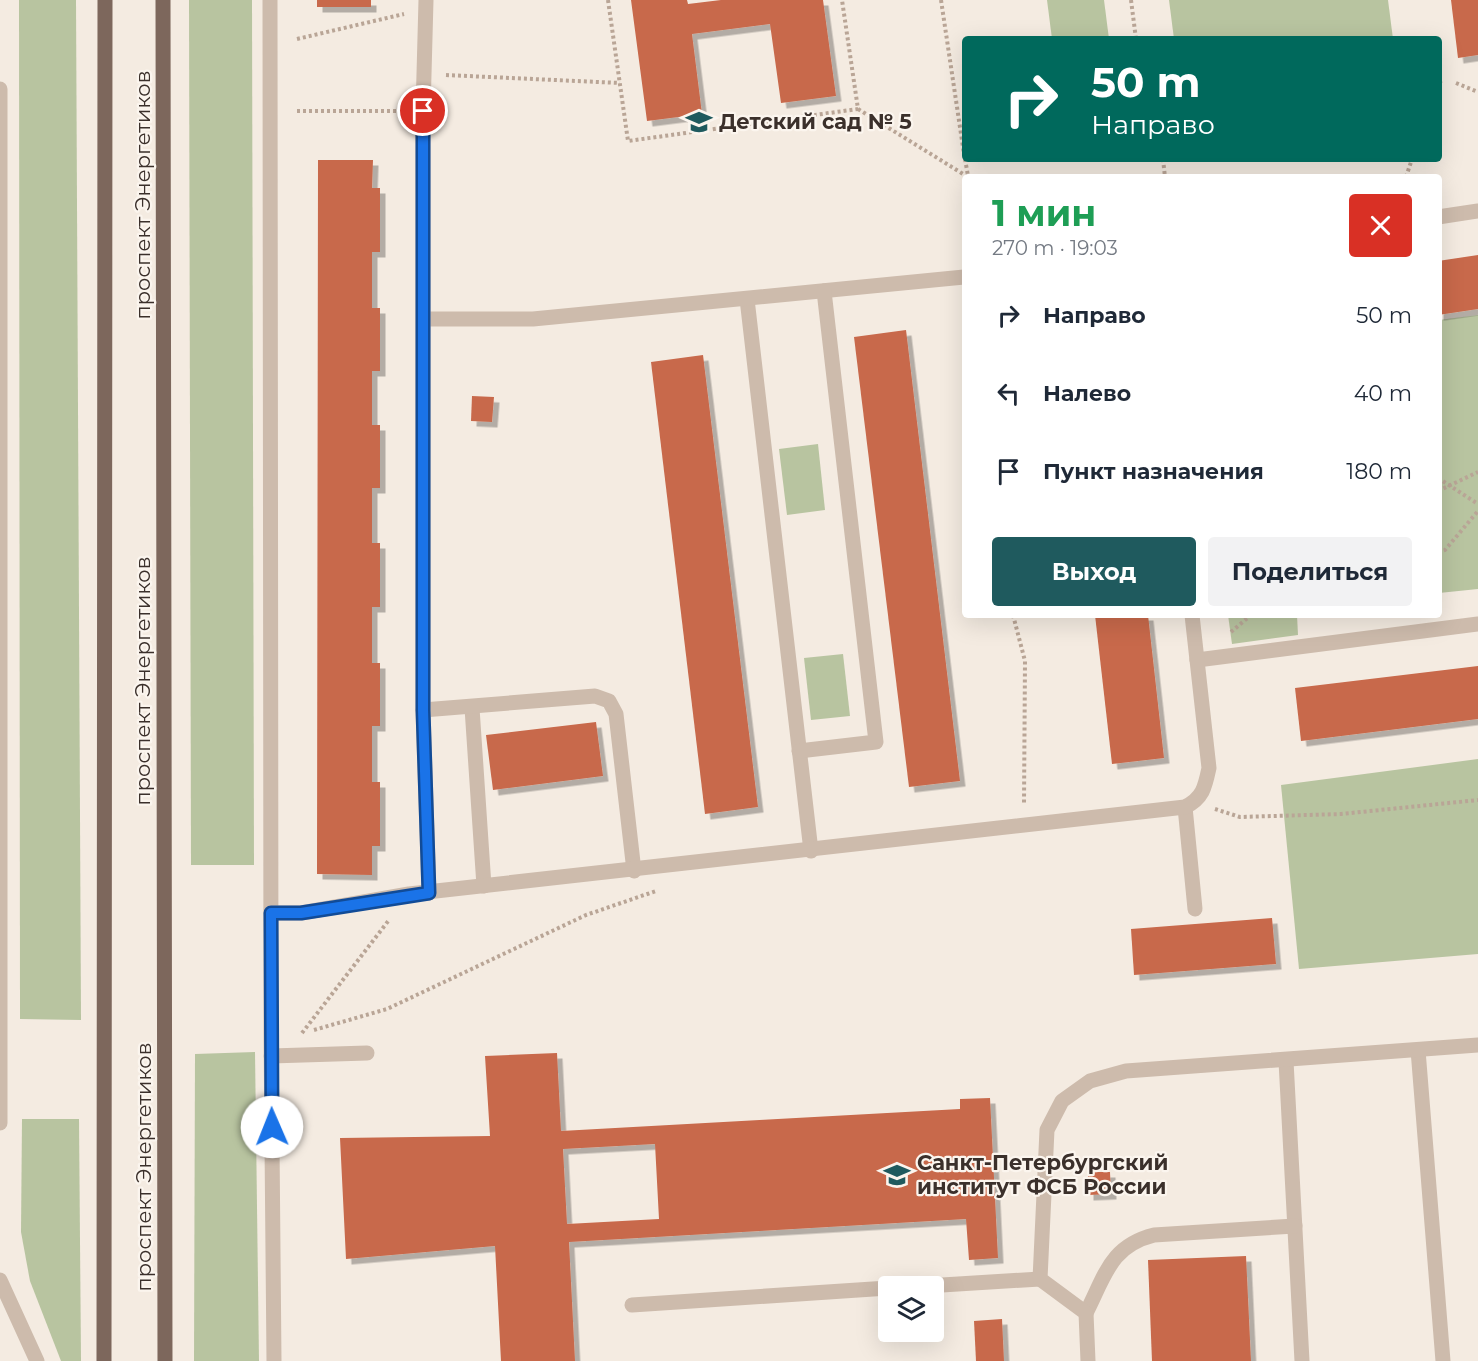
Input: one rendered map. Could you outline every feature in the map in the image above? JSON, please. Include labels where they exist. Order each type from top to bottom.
[{"type":"main road","name":"проспект Энергетиков","points":[[104,1361],[105,0]]},
{"type":"main road","name":"проспект Энергетиков","points":[[164,0],[165,1361]]},
{"type":"street","points":[[270,0],[271,1056],[274,1361]]},
{"type":"street","points":[[426,4],[423,111],[425,319],[423,710],[429,893]]},
{"type":"street","points":[[0,89],[0,1123]]},
{"type":"street","points":[[1442,216],[1478,211]]},
{"type":"street","points":[[425,319],[533,319],[962,277]]},
{"type":"street","points":[[799,751],[876,742],[824,291]]},
{"type":"street","points":[[747,299],[811,851]]},
{"type":"street","points":[[271,913],[301,913],[409,894],[811,851],[1190,805],[1204,792],[1209,768],[1192,618]]},
{"type":"street","points":[[1197,660],[1478,624]]},
{"type":"street","points":[[423,710],[472,708],[595,696],[609,701],[616,714],[634,871]]},
{"type":"street","points":[[472,708],[484,886]]},
{"type":"street","points":[[1190,805],[1196,909]]},
{"type":"street","points":[[1040,1279],[1047,1130],[1062,1101],[1090,1081],[1126,1071],[1286,1061],[1478,1045]]},
{"type":"street","points":[[1418,1050],[1443,1361]]},
{"type":"street","points":[[271,1056],[367,1053]]},
{"type":"street","points":[[1286,1061],[1302,1361]]},
{"type":"street","points":[[1088,1361],[1086,1313],[1117,1253],[1133,1240],[1154,1235],[1295,1226]]},
{"type":"street","points":[[944,1285],[1040,1279],[1086,1313]]},
{"type":"street","points":[[0,1280],[37,1361]]},
{"type":"street","points":[[632,1305],[878,1289]]},
{"type":"path","points":[[608,0],[628,141],[858,110],[963,174]]},
{"type":"path","points":[[842,0],[858,110]]},
{"type":"path","points":[[941,0],[962,141]]},
{"type":"path","points":[[1131,0],[1136,36]]},
{"type":"path","points":[[297,39],[426,4]]},
{"type":"path","points":[[424,74],[620,83]]},
{"type":"path","points":[[1456,83],[1478,92]]},
{"type":"path","points":[[297,111],[423,111]]},
{"type":"path","points":[[1442,489],[1478,472]]},
{"type":"path","points":[[1442,481],[1478,504]]},
{"type":"path","points":[[1442,551],[1478,511]]},
{"type":"path","points":[[1014,618],[1025,661],[1024,826]]},
{"type":"path","points":[[1190,805],[1240,817],[1341,814],[1478,800]]},
{"type":"path","points":[[409,894],[301,1034],[387,1010],[586,915],[662,889]]},
{"type":"green space","points":[[19,0],[76,0],[81,1020],[20,1019]]},
{"type":"green space","points":[[189,0],[252,0],[254,865],[191,865]]},
{"type":"green space","points":[[1047,0],[1104,0],[1109,36],[1052,36]]},
{"type":"green space","points":[[1169,0],[1388,0],[1393,36],[1174,36]]},
{"type":"green space","points":[[1478,315],[1478,589],[1442,593],[1442,320]]},
{"type":"green space","points":[[818,444],[825,510],[787,515],[779,449]]},
{"type":"green space","points":[[1228,618],[1297,618],[1298,635],[1232,644]]},
{"type":"green space","points":[[843,654],[850,716],[811,720],[804,658]]},
{"type":"green space","points":[[1478,759],[1478,954],[1299,969],[1281,785]]},
{"type":"green space","points":[[255,1052],[259,1361],[194,1361],[195,1054]]},
{"type":"green space","points":[[22,1119],[79,1119],[81,1361],[61,1361],[30,1281],[21,1232]]},
{"type":"building","points":[[317,0],[371,0],[371,7],[317,7]]},
{"type":"building","points":[[631,0],[687,0],[688,4],[721,0],[823,0],[836,96],[781,103],[770,24],[692,34],[702,114],[647,121]]},
{"type":"building","points":[[1451,0],[1478,0],[1478,55],[1458,58]]},
{"type":"building","points":[[318,160],[373,160],[372,188],[380,188],[380,252],[372,252],[372,308],[380,308],[380,371],[372,371],[372,425],[380,425],[380,488],[372,488],[372,543],[380,543],[380,607],[372,607],[372,663],[380,663],[380,726],[372,726],[372,782],[380,782],[380,846],[372,846],[372,875],[317,874]]},
{"type":"building","points":[[1478,255],[1478,309],[1442,314],[1442,260]]},
{"type":"building","points":[[906,330],[960,781],[909,787],[854,337]]},
{"type":"building","points":[[703,355],[758,807],[705,814],[651,362]]},
{"type":"building","points":[[472,396],[494,397],[492,422],[471,421]]},
{"type":"building","points":[[1095,618],[1148,618],[1164,758],[1112,764]]},
{"type":"building","points":[[1478,666],[1478,719],[1301,741],[1295,688]]},
{"type":"building","points":[[596,722],[603,776],[493,790],[486,735]]},
{"type":"building","points":[[1272,918],[1276,964],[1134,975],[1131,929]]},
{"type":"building","points":[[557,1053],[561,1131],[960,1109],[960,1099],[990,1098],[998,1258],[969,1260],[966,1219],[569,1242],[575,1361],[501,1361],[495,1246],[346,1259],[340,1138],[490,1136],[485,1056]],"holes":[[[655,1144],[659,1219],[567,1224],[563,1149]]]},
{"type":"building","points":[[1088,1172],[1110,1172],[1111,1194],[1088,1195]]},
{"type":"building","points":[[1246,1256],[1251,1361],[1152,1361],[1148,1260]]},
{"type":"building","points":[[1002,1319],[1004,1361],[976,1361],[974,1321]]},
{"type":"place","name":"Детский сад № 5","points":[[699,122]]},
{"type":"place","name":"Санкт-Петербургский институт ФСБ России","points":[[897,1175]]},
{"type":"route","points":[[272,1127],[271,913],[301,913],[409,894],[429,893],[423,710],[425,319],[423,111]]}]
